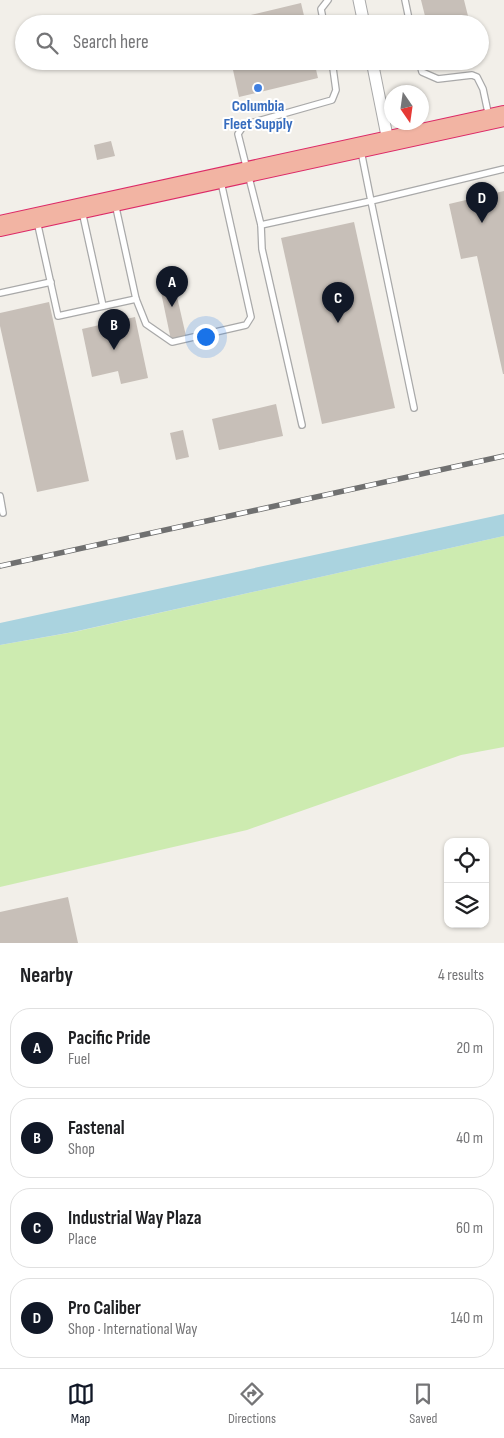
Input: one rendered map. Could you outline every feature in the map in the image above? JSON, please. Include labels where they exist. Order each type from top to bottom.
[{"type":"highway","points":[[0,226],[497,118]]},
{"type":"street","points":[[359,0],[362,15]]},
{"type":"street","points":[[374,70],[388,141]]},
{"type":"lane","points":[[322,15],[321,9],[328,0]]},
{"type":"lane","points":[[405,0],[408,15]]},
{"type":"lane","points":[[302,425],[262,249],[261,225],[238,134],[244,125],[332,100],[336,90],[333,70]]},
{"type":"lane","points":[[421,70],[438,79],[472,75],[477,77],[497,118]]},
{"type":"lane","points":[[360,147],[414,408]]},
{"type":"lane","points":[[261,225],[504,170]]},
{"type":"lane","points":[[115,201],[136,299],[146,324],[172,342],[246,325],[251,317],[220,177]]},
{"type":"lane","points":[[81,208],[103,306]]},
{"type":"lane","points":[[36,218],[58,316],[136,299]]},
{"type":"lane","points":[[0,292],[51,282]]},
{"type":"lane","points":[[0,496],[3,514]]},
{"type":"green space","points":[[504,536],[504,747],[461,755],[247,830],[0,887],[0,645],[74,632]]},
{"type":"water","points":[[504,514],[504,536],[73,632],[0,645],[0,623]]},
{"type":"building","points":[[421,0],[464,0],[468,15],[425,15]]},
{"type":"building","points":[[301,3],[304,15],[251,15]]},
{"type":"building","name":"Columbia Fleet Supply","points":[[233,70],[316,70],[318,78],[239,97]]},
{"type":"building","points":[[111,141],[115,156],[97,160],[94,145]]},
{"type":"building","points":[[504,191],[503,374],[477,256],[461,259],[449,204]]},
{"type":"building","points":[[354,222],[395,408],[322,424],[281,238]]},
{"type":"building","points":[[172,275],[186,336],[171,340],[158,278]]},
{"type":"building","points":[[49,302],[89,481],[37,492],[0,326],[0,313]]},
{"type":"building","points":[[135,317],[148,378],[121,384],[118,371],[92,377],[82,329]]},
{"type":"building","points":[[276,404],[283,436],[219,450],[212,419]]},
{"type":"building","points":[[183,430],[189,457],[176,460],[170,433]]},
{"type":"building","points":[[68,897],[78,943],[0,943],[0,912]]},
{"type":"railway","points":[[0,566],[504,456]]},
{"type":"place","name":"Columbia Fleet Supply","points":[[258,88]]},
{"type":"place","name":"Pro Caliber","points":[[482,223]]},
{"type":"place","name":"Pacific Pride","points":[[172,307]]},
{"type":"place","name":"Industrial Way Plaza","points":[[338,323]]},
{"type":"place","name":"Fastenal","points":[[114,350]]}]
